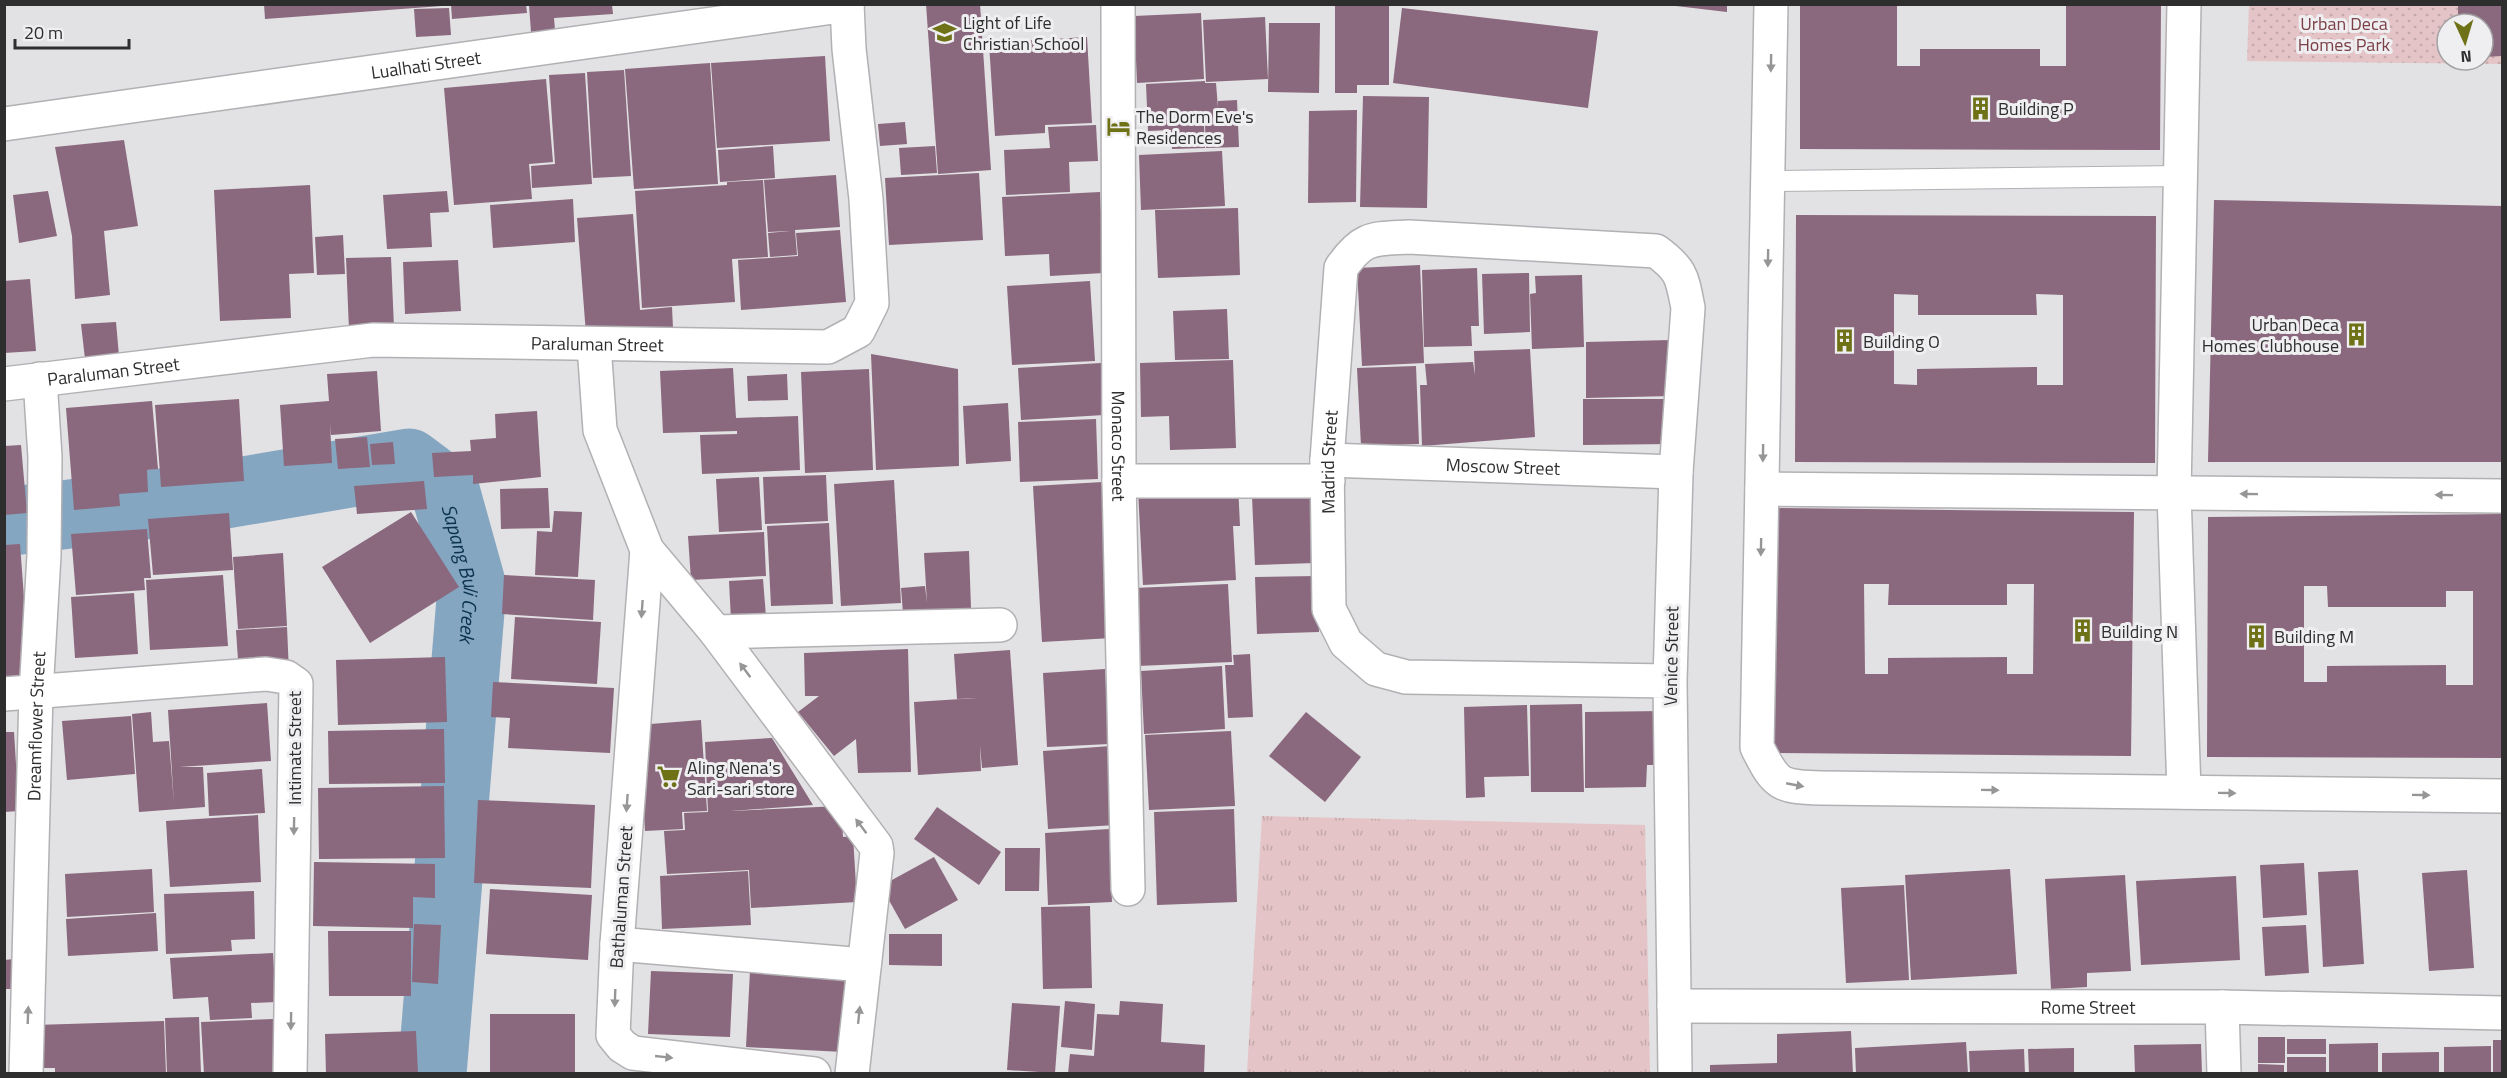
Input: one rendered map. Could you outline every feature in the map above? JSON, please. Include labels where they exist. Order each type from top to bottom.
[{"type":"street","name":"Monaco Street","points":[[1118,4],[1119,481],[1128,889]]},
{"type":"street","points":[[1771,4],[1770,181],[1757,747],[1770,774],[1790,787],[2502,796]]},
{"type":"street","points":[[2184,4],[2174,493],[2184,792]]},
{"type":"street","name":"Lualhati Street","points":[[4,124],[847,5]]},
{"type":"street","name":"Paraluman Street","points":[[4,384],[373,340],[828,347],[858,331],[872,303],[866,199],[849,50],[847,5]]},
{"type":"street","name":"Madrid Street","points":[[1656,251],[1409,237],[1372,239],[1354,250],[1341,268],[1328,471],[1329,609],[1346,643],[1376,669],[1406,677],[1670,681]]},
{"type":"street","name":"Venice Street","points":[[1656,251],[1675,265],[1683,282],[1688,308],[1676,472],[1670,681],[1675,1074]]},
{"type":"street","name":"Bathaluman Street","points":[[594,345],[600,430],[647,550],[716,632],[876,846],[852,1074]]},
{"type":"street","name":"Dreamflower Street","points":[[26,1074],[20,694],[44,555],[45,457],[40,380]]},
{"type":"street","name":"Moscow Street","points":[[1119,481],[1328,471],[1676,472]]},
{"type":"street","points":[[1762,489],[2502,496]]},
{"type":"street","name":"Bathaluman Street","points":[[647,550],[617,945],[613,1035],[622,1046],[633,1053],[813,1074]]},
{"type":"street","points":[[716,632],[1000,625]]},
{"type":"street","name":"Intimate Street","points":[[20,694],[266,674],[286,677],[296,684],[290,1074]]},
{"type":"street","points":[[617,945],[864,965]]},
{"type":"street","name":"Rome Street","points":[[1674,1006],[2222,1007],[2502,1013]]},
{"type":"street","points":[[2222,1007],[2223,1074]]},
{"type":"lane","points":[[1770,181],[2181,176]]},
{"type":"green space","name":"Urban Deca Homes Park","points":[[2249,5],[2502,5],[2502,64],[2495,64],[2495,12],[2435,12],[2435,63],[2247,61]]},
{"type":"green space","points":[[1262,816],[1645,825],[1650,1073],[1247,1073]]},
{"type":"building","points":[[264,4],[442,4],[442,6],[265,19]]},
{"type":"building","points":[[451,4],[526,4],[527,13],[452,19]]},
{"type":"building","points":[[926,4],[980,4],[991,170],[938,174]]},
{"type":"building","points":[[1335,4],[1389,4],[1389,85],[1357,85],[1357,93],[1335,93]]},
{"type":"building","points":[[1659,4],[1727,4],[1727,12]]},
{"type":"building","name":"Building P","points":[[1800,4],[1897,4],[1897,66],[1920,66],[1920,49],[2040,49],[2040,66],[2066,66],[2066,4],[2161,4],[2160,150],[1800,149]]},
{"type":"building","points":[[2458,4],[2502,4],[2502,56],[2495,56],[2495,12],[2458,12]]},
{"type":"building","points":[[529,5],[612,5],[613,14],[554,18],[555,30],[531,32]]},
{"type":"building","points":[[449,8],[451,35],[416,37],[414,9]]},
{"type":"building","points":[[1402,8],[1598,31],[1588,108],[1393,83]]},
{"type":"building","points":[[1201,13],[1204,79],[1137,83],[1134,16]]},
{"type":"building","points":[[1265,17],[1268,79],[1206,82],[1203,20]]},
{"type":"building","points":[[1269,23],[1320,23],[1319,93],[1268,92]]},
{"type":"building","points":[[1087,37],[1092,123],[1045,125],[1045,133],[995,136],[989,43]]},
{"type":"building","points":[[825,56],[830,141],[717,148],[711,63]]},
{"type":"building","points":[[710,63],[718,184],[634,189],[625,69]]},
{"type":"building","points":[[624,70],[631,176],[593,178],[587,72]]},
{"type":"building","points":[[585,73],[592,184],[532,188],[531,166],[555,164],[549,75]]},
{"type":"building","points":[[546,79],[553,162],[529,164],[532,199],[454,205],[444,88]]},
{"type":"building","points":[[1205,81],[1205,83],[1216,83],[1218,108],[1218,101],[1237,100],[1239,147],[1206,148],[1205,125],[1219,123],[1204,124],[1205,148],[1172,149],[1171,130],[1148,131],[1146,84]]},
{"type":"building","points":[[1363,96],[1429,97],[1427,208],[1360,207]]},
{"type":"building","points":[[1357,110],[1356,202],[1308,203],[1309,111]]},
{"type":"building","points":[[905,122],[907,144],[880,146],[878,124]]},
{"type":"building","points":[[1096,125],[1098,161],[1069,162],[1070,192],[1006,195],[1004,150],[1050,148],[1048,127]]},
{"type":"building","points":[[124,140],[138,226],[104,231],[110,295],[75,299],[72,236],[55,147]]},
{"type":"building","points":[[773,146],[775,178],[720,182],[718,150]]},
{"type":"building","points":[[935,146],[937,173],[901,175],[899,148]]},
{"type":"building","points":[[1222,151],[1225,206],[1141,210],[1139,155]]},
{"type":"building","points":[[979,173],[983,240],[889,245],[885,178]]},
{"type":"building","points":[[836,175],[840,227],[795,230],[797,255],[770,257],[768,233],[790,231],[768,232],[764,180]]},
{"type":"building","points":[[763,180],[768,257],[732,259],[735,302],[642,308],[635,191],[727,185],[727,182]]},
{"type":"building","points":[[310,185],[314,273],[289,274],[291,318],[220,321],[214,190]]},
{"type":"building","points":[[48,191],[57,236],[19,243],[13,195]]},
{"type":"building","points":[[447,191],[449,212],[430,213],[432,247],[387,249],[383,195]]},
{"type":"building","points":[[1100,192],[1104,273],[1050,276],[1049,254],[1005,256],[1002,197]]},
{"type":"building","points":[[573,199],[575,242],[493,248],[490,205]]},
{"type":"building","name":"Urban Deca Homes Clubhouse","points":[[2214,200],[2502,206],[2502,462],[2208,462]]},
{"type":"building","points":[[1238,208],[1240,275],[1158,278],[1155,210]]},
{"type":"building","points":[[633,214],[640,310],[672,307],[673,328],[586,334],[577,218]]},
{"type":"building","name":"Building O","points":[[1796,215],[2156,216],[2155,463],[1795,462]],"holes":[[[1894,294],[1918,295],[1918,315],[2037,315],[2036,294],[2063,295],[2063,385],[2037,385],[2037,367],[1917,369],[1917,385],[1894,384]]]},
{"type":"building","points":[[840,230],[846,302],[741,310],[738,260],[798,256],[796,233]]},
{"type":"building","points":[[343,235],[345,274],[317,275],[315,237]]},
{"type":"building","points":[[391,257],[394,328],[349,330],[346,258]]},
{"type":"building","points":[[458,260],[461,311],[405,314],[403,262]]},
{"type":"building","points":[[1420,265],[1424,363],[1362,366],[1357,268]]},
{"type":"building","points":[[1477,268],[1479,326],[1471,326],[1472,346],[1424,347],[1422,270]]},
{"type":"building","points":[[1529,273],[1530,332],[1484,334],[1482,274]]},
{"type":"building","points":[[1582,275],[1584,347],[1532,349],[1530,294],[1536,293],[1535,276]]},
{"type":"building","points":[[30,279],[36,351],[4,353],[4,281]]},
{"type":"building","points":[[1090,281],[1095,361],[1012,365],[1007,286]]},
{"type":"building","points":[[1227,309],[1229,359],[1175,360],[1173,311]]},
{"type":"building","points":[[116,322],[119,356],[85,359],[81,324]]},
{"type":"building","points":[[1671,340],[1672,396],[1586,398],[1586,342]]},
{"type":"building","points":[[1530,349],[1535,437],[1422,446],[1420,385],[1427,385],[1425,364],[1473,362],[1475,375],[1474,351]]},
{"type":"building","points":[[871,354],[958,369],[959,466],[876,470]]},
{"type":"building","points":[[1233,360],[1236,448],[1170,450],[1169,416],[1141,417],[1140,363]]},
{"type":"building","points":[[1101,363],[1104,415],[1021,420],[1018,368]]},
{"type":"building","points":[[1416,366],[1419,444],[1361,446],[1357,368]]},
{"type":"building","points":[[733,368],[736,418],[798,416],[800,470],[702,474],[700,435],[737,434],[737,431],[663,433],[660,371]]},
{"type":"building","points":[[869,369],[873,470],[805,473],[801,372]]},
{"type":"building","points":[[377,371],[381,431],[331,435],[330,423],[332,463],[284,466],[280,405],[329,401],[327,374]]},
{"type":"building","points":[[787,374],[788,400],[748,401],[747,376]]},
{"type":"building","points":[[239,399],[244,481],[161,487],[155,405]]},
{"type":"building","points":[[1583,399],[1669,399],[1671,444],[1583,445]]},
{"type":"building","points":[[152,401],[158,469],[147,470],[148,492],[119,494],[120,506],[74,510],[66,408]]},
{"type":"building","points":[[1008,403],[1011,461],[966,464],[963,406]]},
{"type":"building","points":[[537,411],[541,477],[473,484],[473,475],[434,477],[432,453],[471,451],[470,440],[496,438],[495,414]]},
{"type":"building","points":[[1096,419],[1098,479],[1020,482],[1018,422]]},
{"type":"building","points":[[367,437],[370,467],[338,469],[335,439]]},
{"type":"building","points":[[393,442],[395,464],[372,465],[370,444]]},
{"type":"building","points":[[21,445],[27,513],[4,515],[4,446]]},
{"type":"building","points":[[826,475],[828,521],[765,524],[763,477]]},
{"type":"building","points":[[759,477],[762,530],[719,532],[716,479]]},
{"type":"building","points":[[894,480],[901,603],[841,606],[834,484]]},
{"type":"building","points":[[424,481],[427,509],[357,514],[354,486]]},
{"type":"building","points":[[1103,482],[1112,638],[1042,642],[1033,486]]},
{"type":"building","points":[[1238,485],[1240,526],[1233,526],[1236,580],[1143,585],[1138,490]]},
{"type":"building","points":[[548,488],[550,528],[501,529],[500,489]]},
{"type":"building","points":[[1311,493],[1314,563],[1255,565],[1252,496]]},
{"type":"building","name":"Building N","points":[[1771,508],[2134,512],[2131,756],[1769,753]],"holes":[[[1864,584],[1889,584],[1888,605],[2007,605],[2007,584],[2034,584],[2033,674],[2007,674],[2007,657],[1888,658],[1888,674],[1865,674]]]},
{"type":"building","points":[[554,511],[582,512],[578,577],[535,575],[537,531],[552,532]]},
{"type":"building","points":[[411,512],[459,587],[370,643],[322,567]]},
{"type":"building","points":[[229,513],[233,570],[153,575],[148,519]]},
{"type":"building","name":"Building M","points":[[2502,514],[2502,758],[2207,757],[2208,517]],"holes":[[[2304,586],[2327,586],[2328,607],[2446,607],[2446,591],[2473,591],[2473,685],[2446,685],[2446,665],[2327,666],[2327,682],[2304,682]]]},
{"type":"building","points":[[829,523],[833,604],[771,606],[767,526]]},
{"type":"building","points":[[147,529],[151,578],[144,578],[145,590],[76,595],[71,534]]},
{"type":"building","points":[[764,532],[766,576],[691,580],[688,536]]},
{"type":"building","points":[[20,544],[30,678],[4,680],[4,545]]},
{"type":"building","points":[[969,551],[971,608],[903,613],[901,588],[925,586],[927,603],[924,553]]},
{"type":"building","points":[[283,553],[287,626],[238,629],[233,557]]},
{"type":"building","points":[[223,575],[228,646],[150,650],[146,580]]},
{"type":"building","points":[[504,575],[595,580],[593,620],[502,614]]},
{"type":"building","points":[[1317,576],[1319,632],[1257,634],[1255,577]]},
{"type":"building","points":[[763,579],[766,617],[731,620],[729,581]]},
{"type":"building","points":[[1228,584],[1232,662],[1137,666],[1134,588]]},
{"type":"building","points":[[134,593],[138,654],[75,658],[71,597]]},
{"type":"building","points":[[515,617],[601,622],[597,684],[511,679]]},
{"type":"building","points":[[287,627],[289,672],[239,675],[236,630]]},
{"type":"building","points":[[908,649],[911,772],[858,773],[856,739],[834,756],[798,712],[819,696],[805,696],[804,653]]},
{"type":"building","points":[[1010,650],[1018,765],[982,768],[980,745],[981,771],[918,775],[914,702],[977,698],[957,699],[954,654]]},
{"type":"building","points":[[1250,654],[1253,717],[1228,718],[1225,665],[1234,665],[1233,655]]},
{"type":"building","points":[[445,657],[447,722],[338,725],[336,660]]},
{"type":"building","points":[[1222,666],[1225,729],[1144,734],[1141,671]]},
{"type":"building","points":[[1105,669],[1109,744],[1047,747],[1043,673]]},
{"type":"building","points":[[493,682],[614,688],[610,753],[508,748],[510,718],[491,717]]},
{"type":"building","points":[[267,703],[271,761],[179,767],[203,767],[205,807],[139,812],[132,714],[151,712],[153,742],[169,741],[174,804],[168,710]]},
{"type":"building","points":[[1582,704],[1584,792],[1531,792],[1530,705]]},
{"type":"building","points":[[1527,705],[1529,776],[1484,777],[1485,797],[1466,798],[1464,707]]},
{"type":"building","points":[[1663,711],[1664,765],[1647,765],[1646,787],[1585,788],[1585,712]]},
{"type":"building","points":[[1306,712],[1361,757],[1325,802],[1269,756]]},
{"type":"building","points":[[131,716],[135,774],[67,780],[62,721]]},
{"type":"building","points":[[701,720],[707,811],[682,812],[683,829],[645,831],[638,725]]},
{"type":"building","points":[[444,729],[445,783],[329,784],[328,731]]},
{"type":"building","points":[[1231,731],[1235,806],[1149,810],[1145,735]]},
{"type":"building","points":[[4,732],[14,732],[19,811],[4,812]]},
{"type":"building","points":[[772,738],[813,805],[731,811],[841,806],[843,837],[853,836],[857,902],[751,908],[749,870],[667,874],[664,831],[685,830],[684,813],[708,812],[705,742]]},
{"type":"building","points":[[1111,746],[1116,825],[1048,829],[1043,751]]},
{"type":"building","points":[[262,769],[265,813],[209,816],[207,773]]},
{"type":"building","points":[[444,786],[445,858],[319,859],[318,788]]},
{"type":"building","points":[[478,800],[595,805],[591,888],[474,883]]},
{"type":"building","points":[[937,807],[1001,852],[979,885],[914,839]]},
{"type":"building","points":[[1234,809],[1237,902],[1157,905],[1154,812]]},
{"type":"building","points":[[258,815],[261,882],[170,887],[166,821]]},
{"type":"building","points":[[1109,829],[1112,902],[1048,905],[1045,833]]},
{"type":"building","points":[[1005,848],[1040,848],[1039,891],[1005,891]]},
{"type":"building","points":[[934,857],[958,900],[905,929],[881,886]]},
{"type":"building","points":[[314,862],[435,864],[435,898],[413,897],[413,928],[313,926]]},
{"type":"building","points":[[2304,863],[2307,915],[2263,918],[2260,865]]},
{"type":"building","points":[[152,869],[154,912],[67,917],[65,874]]},
{"type":"building","points":[[2010,869],[2017,974],[1911,980],[1905,875]]},
{"type":"building","points":[[2358,870],[2364,964],[2323,967],[2318,872]]},
{"type":"building","points":[[2467,870],[2474,968],[2429,971],[2422,873]]},
{"type":"building","points":[[748,871],[751,925],[662,929],[660,876]]},
{"type":"building","points":[[2125,875],[2131,971],[2087,973],[2087,987],[2051,989],[2045,879]]},
{"type":"building","points":[[2236,876],[2240,960],[2141,965],[2136,881]]},
{"type":"building","points":[[1904,885],[1909,980],[1846,983],[1841,888]]},
{"type":"building","points":[[490,889],[592,895],[588,960],[486,954]]},
{"type":"building","points":[[254,891],[255,939],[231,940],[232,951],[166,954],[164,894]]},
{"type":"building","points":[[1090,906],[1092,988],[1043,989],[1041,907]]},
{"type":"building","points":[[156,913],[158,951],[68,956],[66,919]]},
{"type":"building","points":[[414,924],[441,925],[438,984],[412,982]]},
{"type":"building","points":[[2306,925],[2309,973],[2265,976],[2262,927]]},
{"type":"building","points":[[328,931],[411,931],[411,996],[329,996]]},
{"type":"building","points":[[889,934],[942,934],[942,966],[889,965]]},
{"type":"building","points":[[273,953],[276,1002],[251,1003],[252,1018],[210,1020],[208,997],[173,999],[170,958]]},
{"type":"building","points":[[14,959],[14,989],[4,989],[4,960]]},
{"type":"building","points":[[651,971],[733,974],[730,1037],[648,1034]]},
{"type":"building","points":[[750,971],[846,975],[843,1052],[746,1047]]},
{"type":"building","points":[[1065,1001],[1095,1004],[1092,1050],[1061,1047]]},
{"type":"building","points":[[1120,1001],[1163,1004],[1161,1042],[1205,1045],[1204,1074],[1068,1074],[1070,1054],[1094,1056],[1097,1014],[1119,1015]]},
{"type":"building","points":[[1012,1003],[1060,1006],[1055,1073],[1007,1070]]},
{"type":"building","points":[[490,1014],[575,1014],[575,1074],[490,1074]]},
{"type":"building","points":[[199,1017],[201,1074],[167,1074],[165,1018]]},
{"type":"building","points":[[273,1019],[277,1074],[204,1074],[201,1022]]},
{"type":"building","points":[[164,1021],[166,1074],[55,1074],[55,1068],[37,1068],[35,1025]]},
{"type":"building","points":[[416,1031],[418,1074],[326,1074],[325,1034]]},
{"type":"building","points":[[1851,1031],[1853,1074],[1710,1074],[1710,1065],[1777,1063],[1777,1034]]},
{"type":"building","points":[[2258,1037],[2285,1037],[2285,1063],[2258,1063]]},
{"type":"building","points":[[2287,1039],[2326,1039],[2326,1054],[2287,1054]]},
{"type":"building","points":[[2493,1040],[2502,1040],[2502,1074],[2493,1074]]},
{"type":"building","points":[[1966,1042],[1968,1074],[1856,1074],[1855,1048]]},
{"type":"building","points":[[2378,1043],[2378,1074],[2329,1074],[2329,1044]]},
{"type":"building","points":[[2201,1044],[2202,1074],[2135,1074],[2134,1045]]},
{"type":"building","points":[[2491,1046],[2491,1074],[2444,1074],[2444,1047]]},
{"type":"building","points":[[2074,1048],[2074,1074],[2029,1074],[2028,1049]]},
{"type":"building","points":[[2024,1049],[2025,1074],[1970,1074],[1969,1051]]},
{"type":"building","points":[[2439,1052],[2439,1074],[2382,1074],[2382,1053]]},
{"type":"building","points":[[2287,1057],[2326,1057],[2326,1074],[2287,1074]]},
{"type":"building","points":[[2258,1064],[2284,1065],[2284,1074],[2258,1074]]},
{"type":"waterway","name":"Sapang Buli Creek","points":[[4,522],[202,498],[409,463],[445,490],[472,587],[432,1074]]},
{"type":"place","name":"Light of Life Christian School","points":[[945,32]]},
{"type":"place","name":"Building P","points":[[1980,108]]},
{"type":"place","name":"The Dorm Eve's Residences","points":[[1118,126]]},
{"type":"place","name":"Urban Deca Homes Clubhouse","points":[[2357,334]]},
{"type":"place","name":"Building O","points":[[1845,341]]},
{"type":"place","name":"Building N","points":[[2083,631]]},
{"type":"place","name":"Building M","points":[[2256,636]]},
{"type":"place","name":"Aling Nena's Sari-sari store","points":[[669,777]]}]
